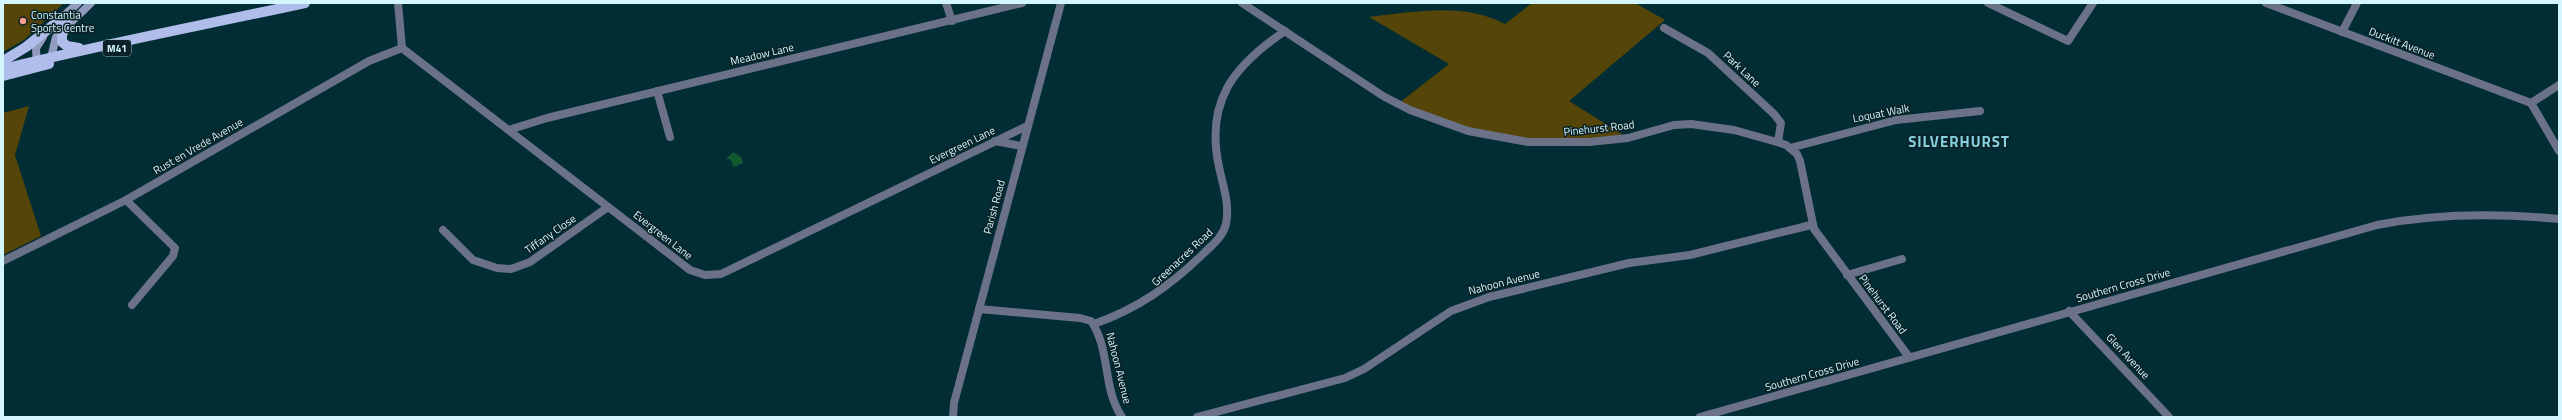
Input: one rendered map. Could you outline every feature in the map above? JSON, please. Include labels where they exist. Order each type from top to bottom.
[{"type":"main road","points":[[50,61],[56,38],[65,21],[78,3]]},
{"type":"main road","points":[[3,61],[91,3]]},
{"type":"main road","name":"M41","points":[[3,69],[37,64],[305,3]]},
{"type":"main road","points":[[65,21],[61,37],[64,45],[75,48],[101,45]]},
{"type":"main road","points":[[37,64],[37,44],[65,21]]},
{"type":"main road","name":"M41","points":[[50,61],[101,45],[184,30]]},
{"type":"main road","name":"M41","points":[[3,76],[37,64]]},
{"type":"street","points":[[398,3],[402,48]]},
{"type":"street","points":[[946,3],[952,21]]},
{"type":"street","name":"Meadow Lane","points":[[509,130],[547,118],[1022,3]]},
{"type":"street","name":"Parish Road","points":[[953,417],[954,403],[1021,146],[1061,3]]},
{"type":"street","name":"Pinehurst Road","points":[[1242,3],[1400,106],[1449,126],[1499,139],[1544,143],[1621,139],[1691,123],[1778,142],[1790,148],[1800,161],[1811,225],[1910,357]]},
{"type":"street","points":[[1988,3],[2068,41],[2093,3]]},
{"type":"street","name":"Duckitt Avenue","points":[[2266,3],[2530,103]]},
{"type":"street","points":[[2342,32],[2357,3]]},
{"type":"street","name":"Park Lane","points":[[1664,28],[1708,53],[1774,114],[1781,123],[1778,142]]},
{"type":"street","name":"Greenacres Road","points":[[1094,324],[1121,316],[1152,299],[1192,265],[1223,234],[1227,223],[1229,201],[1216,152],[1214,132],[1217,108],[1224,90],[1240,67],[1263,46],[1285,32]]},
{"type":"street","name":"Evergreen Lane","points":[[402,48],[690,270],[705,275],[721,274],[1027,126]]},
{"type":"street","name":"Rust en Vrede Avenue","points":[[3,261],[126,200],[369,61],[402,48]]},
{"type":"street","points":[[2559,85],[2530,103],[2559,151]]},
{"type":"street","points":[[657,91],[670,137]]},
{"type":"street","name":"Loquat Walk","points":[[1790,148],[1896,120],[1980,112]]},
{"type":"street","points":[[995,141],[1021,146]]},
{"type":"street","points":[[126,200],[175,248],[172,256],[132,305]]},
{"type":"street","name":"Tiffany Close","points":[[443,230],[473,260],[496,268],[511,269],[530,262],[608,207]]},
{"type":"street","name":"Southern Cross Drive","points":[[1700,417],[2069,311],[2398,220],[2469,213],[2559,219]]},
{"type":"street","name":"Nahoon Avenue","points":[[1197,417],[1345,378],[1364,369],[1451,311],[1489,297],[1628,263],[1690,255],[1811,225]]},
{"type":"street","points":[[1847,275],[1902,260]]},
{"type":"street","points":[[979,309],[1080,318],[1094,324]]},
{"type":"street","name":"Glen Avenue","points":[[2069,311],[2169,417]]},
{"type":"street","name":"Nahoon Avenue","points":[[1094,324],[1099,338],[1112,398],[1117,411],[1122,417]]},
{"type":"shaded area","name":"Constantia Sports Centre","points":[[3,3],[64,3],[24,40],[3,52]]},
{"type":"shaded area","points":[[1532,3],[1635,3],[1665,20],[1569,101],[1625,136],[1544,141],[1477,131],[1399,103],[1449,64],[1369,17],[1438,10],[1472,13],[1489,17],[1505,24]]},
{"type":"shaded area","points":[[29,106],[15,155],[41,236],[3,255],[3,113]]},
{"type":"shaded area","points":[[733,152],[741,157],[743,163],[734,167],[730,159],[726,159]]},
{"type":"place","name":"Constantia Sports Centre","points":[[23,21]]},
{"type":"district","name":"SILVERHURST","points":[[1959,141]]}]
